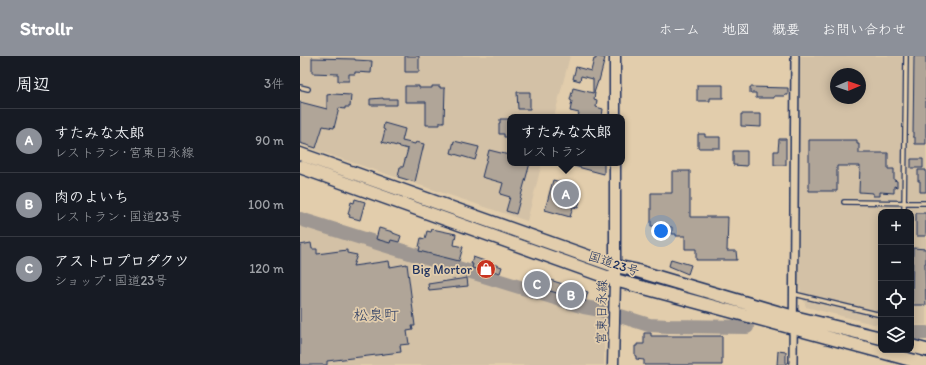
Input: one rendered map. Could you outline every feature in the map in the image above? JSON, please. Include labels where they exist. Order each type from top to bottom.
[{"type":"highway","name":"国道23号","points":[[300,154],[615,266],[634,270],[794,323],[926,364]]},
{"type":"highway","name":"国道23号","points":[[300,167],[615,280],[794,323],[878,337]]},
{"type":"highway","points":[[914,347],[926,350]]},
{"type":"main road","points":[[615,56],[615,114]]},
{"type":"main road","name":"宮東日永線","points":[[613,365],[615,166]]},
{"type":"street","points":[[793,365],[795,56]]},
{"type":"lane","points":[[904,209],[906,56]]},
{"type":"lane","points":[[300,87],[308,89]]},
{"type":"lane","points":[[844,202],[926,203]]},
{"type":"lane","points":[[794,294],[878,314]]},
{"type":"shaded area","points":[[300,56],[570,56],[555,114],[507,114],[507,166],[541,166],[527,221],[300,145]]},
{"type":"shaded area","points":[[799,56],[926,56],[926,325],[914,325],[914,209],[878,209],[878,324],[806,307],[798,282]]},
{"type":"shaded area","points":[[300,226],[604,317],[604,365],[300,365]]},
{"type":"building","points":[[405,56],[419,56],[419,72],[405,72]]},
{"type":"building","points":[[596,56],[605,58],[594,93],[594,99],[597,100],[596,107],[603,109],[602,114],[579,114],[570,111],[572,101],[570,100],[573,88],[593,93],[593,79],[581,76],[580,81],[573,79],[576,67],[591,71],[594,59],[596,59]]},
{"type":"building","points":[[914,56],[926,56],[926,144],[915,144],[915,137],[913,137]]},
{"type":"building","points":[[312,58],[372,61],[371,73],[355,72],[355,74],[349,74],[349,81],[338,81],[338,74],[312,73]]},
{"type":"building","points":[[697,85],[723,85],[723,98],[710,98],[710,101],[697,101]]},
{"type":"building","points":[[405,86],[432,88],[432,86],[440,86],[440,88],[445,88],[444,122],[440,122],[440,125],[426,125],[426,102],[405,102]]},
{"type":"building","points":[[750,87],[788,88],[788,95],[774,96],[774,98],[756,98],[756,93],[750,93]]},
{"type":"building","points":[[517,92],[530,92],[530,109],[518,109]]},
{"type":"building","points":[[327,95],[351,95],[350,107],[345,107],[345,109],[339,108],[334,128],[323,126],[316,148],[300,143],[300,102],[327,109]]},
{"type":"building","points":[[370,99],[397,99],[397,105],[370,105]]},
{"type":"building","points":[[741,114],[761,114],[761,127],[741,126]]},
{"type":"building","points":[[500,119],[507,119],[507,137],[504,137],[504,134],[499,134]]},
{"type":"building","points":[[384,123],[405,129],[402,141],[415,144],[416,142],[424,144],[415,182],[398,177],[400,167],[403,167],[408,149],[382,142],[385,130],[383,129]]},
{"type":"building","points":[[698,134],[705,134],[705,137],[720,137],[720,148],[698,148]]},
{"type":"building","points":[[779,139],[786,139],[786,165],[774,165],[774,151],[778,151]]},
{"type":"building","points":[[809,140],[857,140],[857,144],[859,144],[859,153],[888,153],[888,169],[894,169],[894,180],[897,181],[897,187],[894,186],[894,193],[880,192],[880,196],[873,196],[873,193],[859,192],[860,166],[837,166],[837,191],[809,191]]},
{"type":"building","points":[[454,141],[479,147],[475,160],[451,153]]},
{"type":"building","points":[[489,150],[507,154],[507,166],[529,166],[516,214],[506,211],[510,197],[500,194],[503,183],[482,177]]},
{"type":"building","points":[[733,151],[747,151],[747,166],[733,165]]},
{"type":"building","points":[[911,159],[923,159],[923,168],[911,168]]},
{"type":"building","points":[[574,166],[604,166],[604,174]]},
{"type":"building","points":[[918,170],[926,170],[926,192],[920,192]]},
{"type":"building","points":[[672,171],[690,171],[690,217],[728,217],[727,251],[736,251],[737,260],[696,260],[696,249],[685,249],[685,236],[676,236],[676,234],[672,234],[672,227],[651,226],[651,193],[672,193]]},
{"type":"building","points":[[553,180],[580,187],[576,200],[580,201],[578,208],[573,207],[570,217],[545,210]]},
{"type":"building","points":[[355,199],[365,202],[360,220],[349,217],[350,215],[348,214],[351,202],[354,203]]},
{"type":"building","points":[[916,213],[926,213],[926,236],[916,236]]},
{"type":"building","points":[[379,228],[401,236],[399,242],[391,240],[390,243],[376,239]]},
{"type":"building","points":[[432,229],[456,234],[454,245],[463,247],[459,261],[419,251],[421,238],[425,239],[427,231],[431,232]]},
{"type":"building","points":[[311,243],[312,249],[317,249],[317,254],[347,250],[347,253],[357,255],[353,266],[389,261],[390,267],[407,264],[415,326],[412,326],[413,330],[407,331],[409,344],[400,345],[401,352],[327,361],[327,365],[300,365],[300,245]]},
{"type":"building","points":[[914,248],[926,249],[926,305],[914,305]]},
{"type":"building","points":[[473,257],[502,267],[500,273],[481,268],[480,270],[472,268],[473,264],[471,264]]},
{"type":"building","points":[[671,259],[691,265],[688,274],[669,266]]},
{"type":"building","points":[[528,273],[588,292],[585,302],[525,283]]},
{"type":"building","points":[[467,278],[468,286],[429,290],[428,284]]},
{"type":"building","points":[[644,333],[651,333],[651,336],[722,336],[722,365],[644,365],[644,360],[636,359],[635,346],[637,346],[637,344],[644,344]]},
{"type":"building","points":[[778,351],[786,352],[786,365],[777,365]]},
{"type":"waterway","points":[[300,219],[584,307],[601,310],[649,325],[747,327]]},
{"type":"waterway","points":[[914,333],[926,333]]},
{"type":"place","name":"すたみな太郎","points":[[566,194]]},
{"type":"place","name":"Big Mortor","points":[[486,269]]},
{"type":"place","name":"アストロプロダクツ","points":[[537,284]]},
{"type":"place","name":"肉のよいち","points":[[571,295]]},
{"type":"district","name":"松泉町","points":[[376,315]]}]
